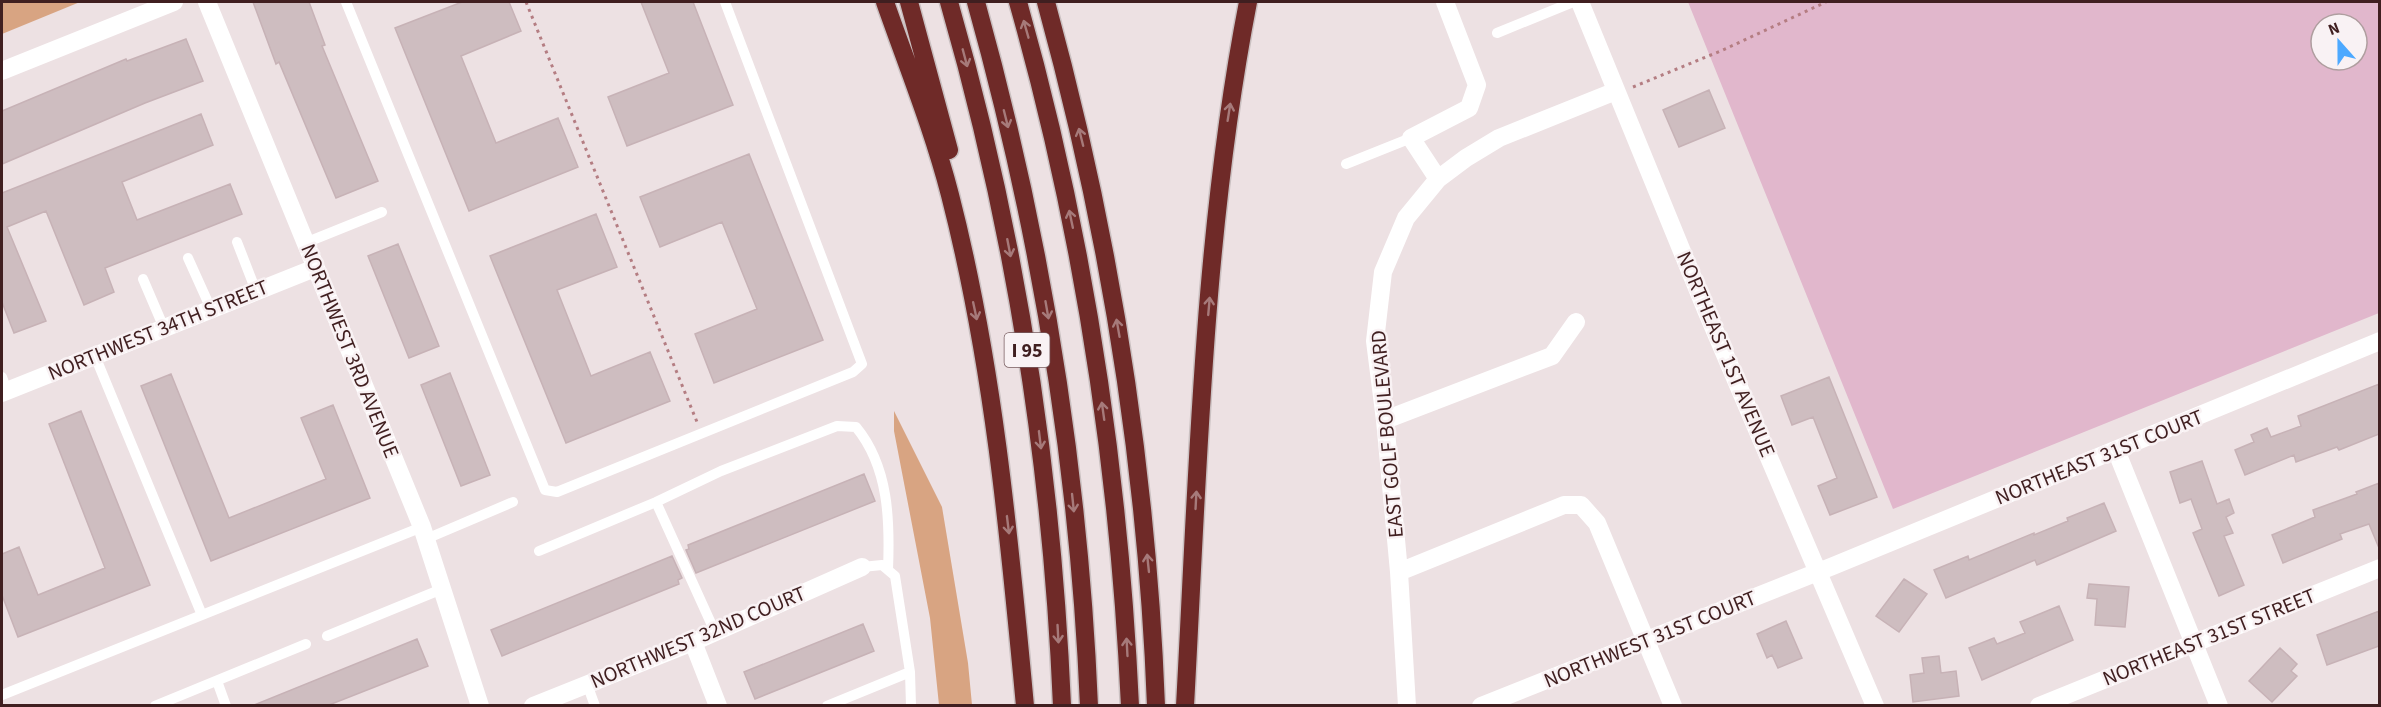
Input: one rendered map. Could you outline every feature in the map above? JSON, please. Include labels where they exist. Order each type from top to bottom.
[{"type":"highway","points":[[885,2],[949,193],[983,350],[1001,466],[1025,705]]},
{"type":"highway","points":[[909,2],[952,165],[949,193]]},
{"type":"highway","name":"I 95","points":[[949,2],[967,63],[990,157],[1027,347],[1051,538],[1062,705]]},
{"type":"highway","points":[[976,2],[1014,148],[1035,245],[1052,342],[1086,630],[1089,705]]},
{"type":"highway","points":[[1018,2],[1058,158],[1078,251],[1094,348],[1119,543],[1130,705]]},
{"type":"highway","points":[[1046,2],[1086,159],[1126,376],[1149,570],[1156,705]]},
{"type":"highway","points":[[1185,705],[1203,386],[1214,249],[1226,132],[1248,2]]},
{"type":"street","points":[[2,71],[174,2]]},
{"type":"street","name":"NORTHWEST 3RD AVENUE","points":[[207,2],[424,533],[480,705]]},
{"type":"street","points":[[1438,179],[1411,138],[1469,108],[1477,85],[1445,2]]},
{"type":"street","name":"NORTHEAST 1ST AVENUE","points":[[1580,2],[1706,310],[1875,705]]},
{"type":"street","name":"EAST GOLF BOULEVARD","points":[[1407,705],[1400,572],[1375,341],[1383,272],[1406,218],[1438,179],[1466,158],[1499,138],[1616,91]]},
{"type":"street","name":"NORTHWEST 34TH STREET","points":[[3,387],[95,356],[315,268]]},
{"type":"street","points":[[1385,420],[1552,356],[1576,322]]},
{"type":"street","name":"NORTHEAST 31ST COURT","points":[[1818,572],[2379,341]]},
{"type":"street","points":[[2116,450],[2219,705]]},
{"type":"street","points":[[1400,572],[1564,505],[1581,505],[1597,522],[1673,705]]},
{"type":"street","name":"NORTHWEST 32ND COURT","points":[[532,705],[693,642],[862,567]]},
{"type":"street","name":"NORTHEAST 31ST STREET","points":[[2039,705],[2379,568]]},
{"type":"street","name":"NORTHWEST 31ST COURT","points":[[1481,705],[1818,572]]},
{"type":"street","points":[[693,642],[718,705]]},
{"type":"lane","points":[[346,2],[545,490],[557,492],[853,372],[862,364],[725,2]]},
{"type":"lane","points":[[1497,33],[1573,2]]},
{"type":"lane","points":[[1346,164],[1411,138]]},
{"type":"lane","points":[[305,243],[382,212]]},
{"type":"lane","points":[[237,242],[256,291]]},
{"type":"lane","points":[[188,258],[210,309]]},
{"type":"lane","points":[[143,279],[164,328]]},
{"type":"lane","points":[[95,356],[202,615]]},
{"type":"lane","points":[[539,551],[656,502],[722,471],[837,426],[856,427],[864,436],[874,457],[888,506],[888,570]]},
{"type":"lane","points":[[2,695],[202,615],[513,502]]},
{"type":"lane","points":[[656,502],[715,632]]},
{"type":"lane","points":[[862,567],[882,566],[895,576],[910,672],[911,705]]},
{"type":"lane","points":[[327,636],[442,589]]},
{"type":"lane","points":[[155,705],[306,644]]},
{"type":"lane","points":[[827,705],[846,702],[910,672]]},
{"type":"lane","points":[[217,681],[226,705]]},
{"type":"lane","points":[[586,684],[595,705]]},
{"type":"path","points":[[526,2],[701,433]]},
{"type":"path","points":[[1616,91],[1634,87],[1723,50],[1826,2]]},
{"type":"shaded area","points":[[2,2],[80,2],[2,34]]},
{"type":"shaded area","points":[[1688,2],[2379,2],[2379,313],[1893,509]]},
{"type":"shaded area","points":[[894,411],[942,507],[968,663],[972,705],[939,705],[930,618],[894,431]]},
{"type":"building","points":[[253,2],[309,2],[325,45],[322,46],[378,181],[336,198],[279,62],[276,64]]},
{"type":"building","points":[[462,2],[509,2],[521,31],[461,56],[496,143],[558,118],[578,167],[469,211],[395,28]]},
{"type":"building","points":[[641,2],[693,2],[733,105],[627,146],[608,97],[669,73]]},
{"type":"building","points":[[186,39],[203,81],[145,103],[2,164],[2,111],[126,59],[127,61]]},
{"type":"building","points":[[1709,90],[1725,128],[1679,147],[1663,110]]},
{"type":"building","points":[[201,114],[213,145],[122,182],[137,220],[230,184],[242,214],[105,268],[114,292],[84,305],[46,211],[7,227],[46,321],[14,333],[2,302],[2,193]]},
{"type":"building","points":[[749,154],[823,340],[714,383],[695,334],[757,309],[722,222],[660,247],[640,197]]},
{"type":"building","points":[[596,214],[617,267],[557,290],[591,376],[650,352],[670,401],[566,443],[490,256]]},
{"type":"building","points":[[398,244],[439,346],[409,358],[368,256]]},
{"type":"building","points":[[450,373],[490,475],[461,486],[421,385]]},
{"type":"building","points":[[171,374],[229,518],[326,479],[301,418],[333,405],[370,498],[211,561],[141,386]]},
{"type":"building","points":[[1829,377],[1877,497],[1830,515],[1818,486],[1837,478],[1813,417],[1792,425],[1781,396]]},
{"type":"building","points":[[2379,384],[2379,434],[2339,450],[2337,447],[2296,462],[2294,455],[2245,475],[2235,450],[2254,442],[2251,435],[2267,428],[2271,437],[2301,426],[2298,416]]},
{"type":"building","points":[[81,411],[150,585],[18,637],[2,595],[2,554],[19,547],[38,595],[105,568],[49,424]]},
{"type":"building","points":[[2202,461],[2217,504],[2229,499],[2234,513],[2226,517],[2233,533],[2224,536],[2244,585],[2219,596],[2193,533],[2202,529],[2191,499],[2180,503],[2170,472]]},
{"type":"building","points":[[864,474],[875,501],[696,573],[686,550],[689,549],[688,545]]},
{"type":"building","points":[[2379,483],[2379,548],[2369,524],[2340,534],[2342,539],[2283,563],[2272,535],[2315,517],[2313,510],[2357,494],[2356,492]]},
{"type":"building","points":[[2104,503],[2116,531],[2037,565],[2035,560],[1946,598],[1934,570],[1968,556],[1969,560],[2034,533],[2034,535]]},
{"type":"building","points":[[672,556],[682,578],[678,580],[679,584],[502,656],[491,630]]},
{"type":"building","points":[[1904,579],[1927,594],[1899,632],[1876,616]]},
{"type":"building","points":[[2089,584],[2129,587],[2125,627],[2095,625],[2097,599],[2087,598]]},
{"type":"building","points":[[2059,606],[2073,640],[1982,680],[1969,648],[1994,638],[1997,644],[2025,633],[2020,622]]},
{"type":"building","points":[[2379,611],[2379,646],[2327,665],[2317,635]]},
{"type":"building","points":[[1786,621],[1802,658],[1778,668],[1772,655],[1767,658],[1757,634]]},
{"type":"building","points":[[863,624],[874,651],[755,699],[744,672]]},
{"type":"building","points":[[417,639],[428,666],[329,705],[254,705]]},
{"type":"building","points":[[2280,648],[2297,664],[2291,671],[2297,676],[2272,702],[2249,681]]},
{"type":"building","points":[[1939,656],[1941,673],[1956,671],[1959,696],[1913,702],[1910,675],[1924,673],[1922,658]]}]
